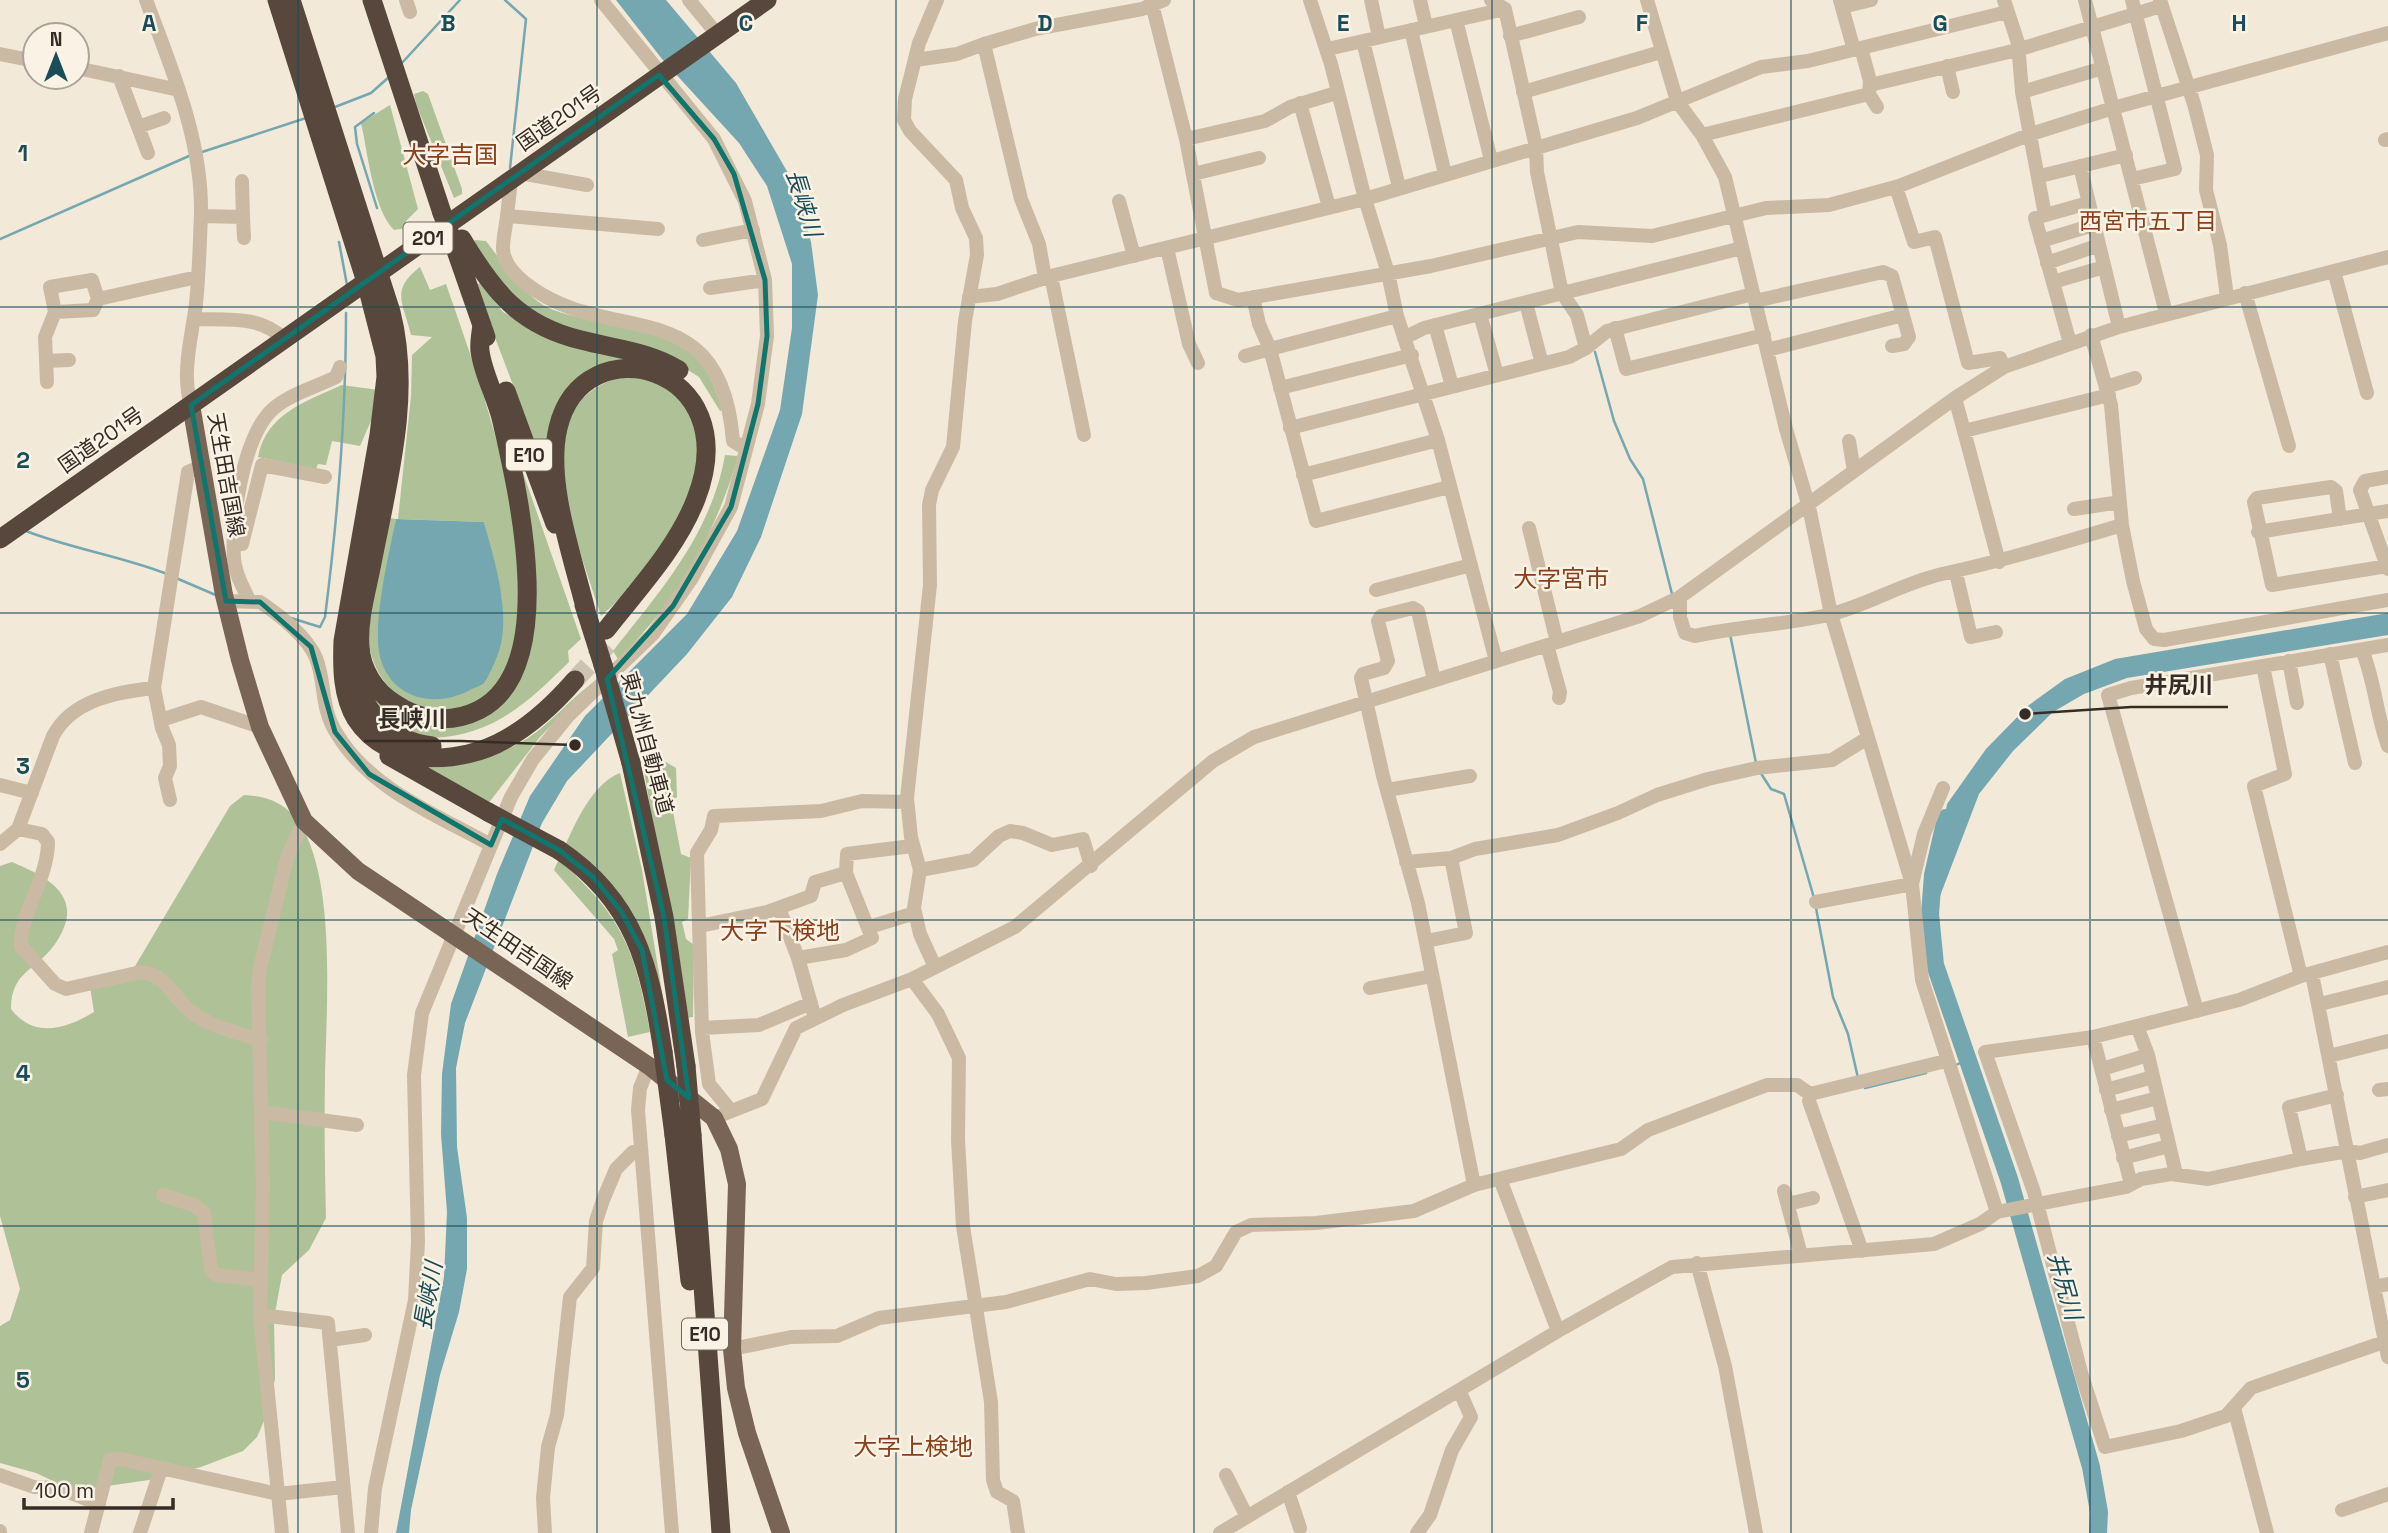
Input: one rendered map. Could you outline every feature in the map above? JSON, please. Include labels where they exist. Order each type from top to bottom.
[{"type":"highway","points":[[277,0],[323,122],[372,277],[397,335],[401,378],[390,462],[360,624],[357,678],[366,706],[396,736],[429,747],[469,742],[512,722],[573,674],[546,711],[505,741],[449,758],[400,752],[386,746],[358,721]]},
{"type":"highway","points":[[291,0],[316,102]]},
{"type":"highway","name":"東九州自動車道","points":[[372,0],[406,103],[458,242],[482,325],[587,615],[631,764],[664,917],[686,1066],[683,1135],[721,1533]]},
{"type":"highway","name":"国道201号","points":[[0,539],[767,0]]},
{"type":"highway","points":[[458,242],[486,279],[523,316],[548,330],[579,340],[641,352],[666,362],[685,374],[709,403],[718,440],[714,481],[707,502],[675,558],[608,636],[672,543],[696,499],[707,454],[703,420],[687,393],[658,373],[628,369],[601,375],[580,389],[562,414],[555,444],[557,488],[587,615]]},
{"type":"highway","points":[[372,277],[386,377],[342,641],[346,692],[358,721],[369,738],[399,763],[559,850],[593,877],[632,929],[649,973],[663,1052],[683,1135]]},
{"type":"highway","points":[[360,624],[360,647],[368,675],[391,702],[415,714],[449,720],[468,715],[499,695],[511,680],[523,640],[526,579],[510,456],[502,418],[479,350],[482,325]]},
{"type":"main road","name":"天生田吉国線","points":[[191,405],[226,601],[260,727],[304,821],[358,871],[649,1066],[714,1118],[729,1149],[737,1184],[732,1349],[736,1388],[747,1433],[781,1533]]},
{"type":"street","points":[[146,0],[179,90],[197,173],[201,216],[196,302],[188,364],[188,395],[191,405]]},
{"type":"street","points":[[371,1533],[376,1488],[415,1300],[418,1242],[416,1048],[422,1013],[511,797],[533,759],[568,716],[653,634],[685,587],[731,507],[758,404],[767,336],[765,280],[753,230],[734,174],[714,139],[601,0]]},
{"type":"street","points":[[689,0],[716,35]]},
{"type":"street","points":[[935,967],[915,913],[914,895],[920,870],[912,846],[907,802],[930,585],[929,505],[932,490],[953,447],[969,297],[975,272],[976,238],[962,208],[956,180],[910,131],[904,120],[905,99],[919,43],[937,0]]},
{"type":"street","points":[[1310,0],[1388,273],[1397,316],[1438,440],[1496,661]]},
{"type":"street","points":[[1371,0],[1379,37]]},
{"type":"street","points":[[1420,0],[1426,26]]},
{"type":"street","points":[[1491,0],[1505,9],[1536,147],[1549,237],[1562,293],[1577,316],[1586,348]]},
{"type":"street","points":[[1647,0],[1677,101],[1721,164],[1809,507],[1830,614],[1912,884],[1922,980],[1946,1060],[2000,1212]]},
{"type":"street","points":[[1871,0],[1841,4],[1872,95]]},
{"type":"street","points":[[2085,0],[2166,313]]},
{"type":"street","points":[[915,60],[957,54],[1035,29],[1112,16],[1155,1],[1194,174],[1216,293],[1238,300],[1432,266],[1578,232],[1652,236],[1766,208],[1829,205],[1896,187],[2031,134],[2113,108],[2388,33]]},
{"type":"street","points":[[1702,135],[1872,95],[1947,66],[2017,50],[2092,27],[2134,7],[2161,3],[2207,155],[2206,190],[2220,245],[2227,297]]},
{"type":"street","points":[[969,297],[997,294],[1048,277],[1329,207],[1637,118],[1761,67],[1808,61],[1858,49],[2006,6],[2017,50],[2045,215]]},
{"type":"street","points":[[2132,179],[2175,169],[2134,7]]},
{"type":"street","points":[[1332,48],[1505,9]]},
{"type":"street","points":[[1510,36],[1579,17]]},
{"type":"street","points":[[1456,20],[1491,160]]},
{"type":"street","points":[[1411,30],[1446,174]]},
{"type":"street","points":[[1363,41],[1399,187]]},
{"type":"street","points":[[984,44],[1021,199],[1039,244],[1048,277],[1084,435]]},
{"type":"street","points":[[1523,92],[1661,52]]},
{"type":"street","points":[[0,54],[21,58]]},
{"type":"street","points":[[1947,66],[1952,92]]},
{"type":"street","points":[[2022,92],[2103,68]]},
{"type":"street","points":[[91,71],[179,90]]},
{"type":"street","points":[[119,76],[148,153]]},
{"type":"street","points":[[1186,139],[1265,121],[1300,103],[1333,94]]},
{"type":"street","points":[[1300,103],[1329,207]]},
{"type":"street","points":[[138,127],[164,118]]},
{"type":"street","points":[[2040,176],[2126,155]]},
{"type":"street","points":[[1194,174],[1259,158]]},
{"type":"street","points":[[2080,166],[2119,327]]},
{"type":"street","points":[[587,186],[515,176],[503,248],[505,261],[516,276],[540,295],[564,308],[627,319],[660,328],[683,339],[712,367],[723,385],[731,412],[733,441],[746,449]]},
{"type":"street","points":[[242,181],[244,237]]},
{"type":"street","points":[[1896,187],[1914,242],[1935,237],[1968,363],[2000,358],[2004,367]]},
{"type":"street","points":[[1119,201],[1134,256]]},
{"type":"street","points":[[2070,343],[2035,218],[2088,203]]},
{"type":"street","points":[[201,216],[243,217]]},
{"type":"street","points":[[507,216],[658,229]]},
{"type":"street","points":[[2041,240],[2094,225]]},
{"type":"street","points":[[703,240],[753,230]]},
{"type":"street","points":[[2047,263],[2099,245]]},
{"type":"street","points":[[1167,248],[1189,344],[1198,363]]},
{"type":"street","points":[[1404,338],[1435,326],[1480,314],[1742,248]]},
{"type":"street","points":[[714,1118],[762,1099],[796,1028],[912,979],[1014,927],[1091,866],[1213,761],[1236,747],[1275,729],[1640,616],[1680,597],[1809,507],[1955,398],[2004,367],[2091,335],[2166,313],[2388,257]]},
{"type":"street","points":[[2053,282],[2105,267]]},
{"type":"street","points":[[2334,271],[2367,393]]},
{"type":"street","points":[[1290,428],[1569,357],[1615,328],[1883,272],[1892,276],[1909,338],[1904,344],[1892,346]]},
{"type":"street","points":[[98,299],[197,276]]},
{"type":"street","points":[[710,288],[765,280]]},
{"type":"street","points":[[47,382],[45,337],[55,312],[50,286],[92,281],[98,299],[93,310],[55,312]]},
{"type":"street","points":[[2245,293],[2289,446]]},
{"type":"street","points":[[1253,297],[1259,324],[1270,349],[1316,521],[1449,487]]},
{"type":"street","points":[[1526,303],[1542,364]]},
{"type":"street","points":[[1480,314],[1497,375]]},
{"type":"street","points":[[1767,350],[1903,315]]},
{"type":"street","points":[[1245,356],[1397,316]]},
{"type":"street","points":[[194,319],[255,321],[273,328],[284,339]]},
{"type":"street","points":[[1435,326],[1452,386]]},
{"type":"street","points":[[1615,328],[1626,369],[1764,335]]},
{"type":"street","points":[[2091,335],[2114,423],[2122,525],[2146,629],[2157,640],[2388,600]]},
{"type":"street","points":[[1280,388],[1412,355]]},
{"type":"street","points":[[46,361],[69,360]]},
{"type":"street","points":[[249,600],[238,575],[234,544],[241,483],[257,430],[275,408],[336,377],[340,367]]},
{"type":"street","points":[[1964,431],[2107,391],[2134,377]]},
{"type":"street","points":[[1955,398],[1998,562]]},
{"type":"street","points":[[1303,475],[1438,440]]},
{"type":"street","points":[[1849,441],[1854,471]]},
{"type":"street","points":[[234,544],[242,544],[262,465],[325,477]]},
{"type":"street","points":[[170,800],[165,778],[170,766],[169,745],[154,688],[188,472],[200,467]]},
{"type":"street","points":[[2340,519],[2336,491],[2331,487],[2257,498],[2254,502],[2259,532],[2272,585],[2388,567],[2360,490],[2365,481],[2388,477]]},
{"type":"street","points":[[2074,509],[2120,502]]},
{"type":"street","points":[[2259,532],[2388,511]]},
{"type":"street","points":[[1680,597],[1682,628],[1685,633],[1695,636],[1830,614],[1943,574],[1998,562],[2122,525]]},
{"type":"street","points":[[1530,528],[1552,644],[1559,698]]},
{"type":"street","points":[[1376,590],[1471,565]]},
{"type":"street","points":[[1956,573],[1971,637],[1996,632]]},
{"type":"street","points":[[226,601],[249,600],[268,608],[311,647],[319,665],[321,691],[335,732],[369,774],[491,845]]},
{"type":"street","points":[[1434,680],[1418,611],[1413,608],[1381,616],[1378,621],[1388,661],[1384,668],[1363,674],[1367,701],[1426,942],[1474,1185]]},
{"type":"street","points":[[2197,1011],[2108,695],[2388,645]]},
{"type":"street","points":[[2362,650],[2373,676],[2378,716],[2388,746]]},
{"type":"street","points":[[2330,654],[2355,763]]},
{"type":"street","points":[[2289,661],[2298,703]]},
{"type":"street","points":[[2263,666],[2285,774],[2253,786],[2307,975],[2320,1004],[2355,1197],[2381,1285],[2386,1349],[2251,1388],[2225,1416],[2181,1431],[2105,1447],[2082,1376],[2035,1205],[1984,1052],[2094,1042],[2239,1000],[2307,975],[2388,951]]},
{"type":"street","points":[[0,844],[18,829],[57,729],[75,709],[132,690],[154,688]]},
{"type":"street","points":[[161,720],[201,707],[260,727]]},
{"type":"street","points":[[1406,862],[1451,858],[1475,849],[1558,835],[1657,795],[1708,779],[1757,768],[1832,760],[1866,739]]},
{"type":"street","points":[[1387,790],[1470,776]]},
{"type":"street","points":[[0,785],[32,793]]},
{"type":"street","points":[[1912,884],[1924,834],[1942,788]]},
{"type":"street","points":[[732,1111],[709,1084],[702,1028],[697,853],[712,826],[714,816],[821,811],[862,801],[907,802]]},
{"type":"street","points":[[282,1533],[260,1315],[260,968],[287,858],[304,821]]},
{"type":"street","points":[[18,829],[42,834],[48,842],[43,876],[20,938],[25,954],[55,984],[66,989],[141,972],[152,973],[162,979],[192,1012],[261,1041]]},
{"type":"street","points":[[920,870],[973,860],[999,836],[1010,831],[1023,833],[1052,845],[1083,839],[1091,866]]},
{"type":"street","points":[[798,958],[846,950],[871,940],[869,926],[846,873],[846,858],[851,852],[912,846]]},
{"type":"street","points":[[1426,942],[1466,933],[1451,858]]},
{"type":"street","points":[[700,926],[779,908],[811,896],[815,882],[846,873]]},
{"type":"street","points":[[1816,902],[1912,884]]},
{"type":"street","points":[[779,908],[798,958],[815,1018]]},
{"type":"street","points":[[869,926],[915,913]]},
{"type":"street","points":[[1370,988],[1432,976]]},
{"type":"street","points":[[912,979],[938,1014],[959,1058],[958,1140],[963,1226],[991,1402],[995,1488],[1013,1501],[1018,1533]]},
{"type":"street","points":[[2320,1004],[2388,987]]},
{"type":"street","points":[[702,1028],[759,1025],[811,1003]]},
{"type":"street","points":[[2139,1030],[2148,1055],[2176,1174]]},
{"type":"street","points":[[2329,1056],[2388,1041]]},
{"type":"street","points":[[2094,1042],[2131,1184]]},
{"type":"street","points":[[2102,1069],[2148,1055]]},
{"type":"street","points":[[732,1349],[791,1337],[837,1336],[879,1318],[976,1307],[1045,1294],[1090,1279],[1115,1284],[1198,1276],[1216,1266],[1242,1228],[1360,1219],[1414,1211],[1474,1185],[1621,1149],[1657,1125],[1767,1085],[1797,1085],[1810,1094],[1946,1060]]},
{"type":"street","points":[[649,1066],[640,1088],[641,1151],[672,1533]]},
{"type":"street","points":[[2106,1090],[2153,1077]]},
{"type":"street","points":[[1810,1094],[1809,1101],[1862,1251]]},
{"type":"street","points":[[2301,1159],[2289,1107],[2336,1095]]},
{"type":"street","points":[[2111,1110],[2158,1097]]},
{"type":"street","points":[[262,1112],[357,1125]]},
{"type":"street","points":[[2118,1136],[2164,1125]]},
{"type":"street","points":[[1223,1532],[1461,1392],[1558,1331],[1653,1275],[1672,1267],[1934,1244],[2000,1212],[2131,1184],[2141,1179],[2176,1174],[2208,1179],[2301,1159],[2348,1151],[2360,1153],[2388,1145]]},
{"type":"street","points":[[2123,1158],[2169,1146]]},
{"type":"street","points":[[545,1533],[543,1498],[548,1447],[557,1415],[570,1297],[593,1268],[596,1221],[616,1169],[633,1152],[641,1151]]},
{"type":"street","points":[[1500,1179],[1558,1331]]},
{"type":"street","points":[[2355,1197],[2388,1191]]},
{"type":"street","points":[[163,1195],[194,1205],[204,1213],[211,1270],[217,1275],[261,1280]]},
{"type":"street","points":[[1801,1255],[1786,1197],[1813,1198]]},
{"type":"street","points":[[1697,1263],[1727,1379],[1756,1533]]},
{"type":"street","points":[[260,1315],[328,1323],[348,1533]]},
{"type":"street","points":[[330,1340],[362,1340]]},
{"type":"street","points":[[1417,1533],[1430,1515],[1452,1450],[1471,1417],[1461,1392]]},
{"type":"street","points":[[2234,1408],[2266,1533]]},
{"type":"street","points":[[91,1533],[110,1460],[120,1459],[278,1494],[343,1487]]},
{"type":"street","points":[[140,1533],[160,1469]]},
{"type":"street","points":[[0,1475],[34,1488],[58,1488],[99,1504]]},
{"type":"street","points":[[1226,1475],[1247,1517]]},
{"type":"street","points":[[1289,1492],[1300,1528]]},
{"type":"street","points":[[2342,1510],[2388,1494]]},
{"type":"highlighted area","points":[[659,75],[714,139],[734,174],[765,280],[767,336],[758,404],[731,507],[673,606],[607,679],[664,917],[689,1098],[667,1080],[642,950],[621,911],[593,877],[559,850],[502,819],[491,845],[369,774],[335,732],[311,647],[260,602],[226,601],[191,405]]},
{"type":"green space","points":[[423,91],[428,94],[462,189],[462,194],[454,198],[416,104],[414,94]]},
{"type":"green space","points":[[390,105],[418,209],[406,221],[407,228],[394,230],[387,221],[376,195],[361,123]]},
{"type":"green space","points":[[475,240],[486,241],[522,288],[549,308],[565,314],[649,332],[685,347],[706,369],[723,410],[720,411],[699,377],[658,351],[573,332],[515,302],[474,247]]},
{"type":"green space","points":[[420,267],[430,290],[446,284],[460,324],[502,460],[518,553],[520,598],[515,640],[506,672],[486,697],[467,707],[447,711],[428,710],[409,703],[393,691],[380,675],[369,641],[375,587],[390,518],[396,519],[378,632],[502,599],[484,522],[398,519],[411,396],[412,355],[432,337],[411,335],[402,305],[405,283]]},
{"type":"green space","points":[[480,283],[503,312],[552,339],[630,358],[553,416],[544,449],[545,469],[475,285]]},
{"type":"green space","points":[[622,377],[655,382],[672,391],[685,407],[701,442],[693,487],[667,537],[634,583],[601,616],[570,517],[564,481],[563,446],[571,416],[590,392]]},
{"type":"green space","points":[[342,385],[379,390],[374,414],[360,446],[332,441],[326,465],[318,464],[316,469],[258,457],[262,442],[279,420],[302,403]]},
{"type":"green space","points":[[725,455],[738,456],[706,540],[676,591],[618,659],[613,651],[666,583],[696,536],[718,484]]},
{"type":"green space","points":[[521,467],[581,639],[568,651],[569,662],[554,677],[523,704],[491,724],[453,736],[431,738],[402,732],[387,721],[373,698],[379,702],[481,717],[504,702],[529,655]]},
{"type":"green space","points":[[595,681],[540,737],[487,805],[423,767],[464,764],[517,745],[537,732]]},
{"type":"green space","points":[[641,754],[661,759],[676,768],[677,797],[671,801],[681,854],[691,858],[688,919],[682,922],[686,939],[694,945],[693,1017],[686,1018]]},
{"type":"green space","points":[[620,773],[642,870],[665,1010],[641,934],[564,848],[593,795],[610,778]]},
{"type":"green space","points":[[244,795],[271,800],[286,809],[299,822],[314,856],[321,886],[327,952],[326,1218],[309,1250],[282,1275],[274,1318],[275,1379],[267,1414],[257,1437],[243,1451],[201,1467],[149,1480],[93,1488],[68,1488],[36,1473],[0,1463],[0,1326],[10,1320],[20,1289],[0,1216],[0,866],[12,862],[51,883],[60,892],[67,914],[64,928],[55,944],[15,986],[11,1009],[30,1025],[40,1028],[72,1023],[94,1012],[90,987],[128,978],[230,806]]},
{"type":"green space","points":[[558,861],[573,872],[601,903],[623,936],[637,972],[650,1032],[628,1037],[612,954],[618,950],[614,939],[554,870]]},
{"type":"water","points":[[616,0],[666,0],[736,83],[796,187],[811,242],[818,295],[802,414],[761,537],[732,597],[687,654],[567,781],[542,823],[465,1023],[456,1068],[457,1147],[467,1218],[467,1269],[459,1312],[440,1375],[411,1510],[409,1533],[396,1533],[444,1277],[447,1212],[441,1134],[442,1074],[451,1004],[497,874],[530,796],[585,716],[687,614],[737,531],[780,410],[792,328],[792,264],[767,186],[739,143],[662,59]]},
{"type":"water","points":[[396,519],[484,522],[502,598],[501,644],[484,683],[457,696],[429,699],[404,691],[394,683],[380,657],[380,608]]},
{"type":"water","points":[[2388,613],[2388,635],[2127,678],[2084,694],[2053,712],[2013,751],[1979,794],[1940,896],[1929,903],[1947,804],[1986,749],[2029,705],[2065,679],[2115,659]]},
{"type":"waterway","points":[[401,64],[460,0]]},
{"type":"waterway","points":[[505,0],[526,19],[510,168]]},
{"type":"waterway","points":[[335,107],[371,93],[389,77]]},
{"type":"waterway","points":[[374,113],[355,127],[357,144],[377,208]]},
{"type":"waterway","points":[[199,153],[306,118]]},
{"type":"waterway","points":[[0,239],[189,156]]},
{"type":"waterway","points":[[339,242],[347,285]]},
{"type":"waterway","points":[[291,618],[320,627],[325,617],[340,465],[346,313]]},
{"type":"waterway","points":[[1595,352],[1614,421],[1630,459],[1643,479],[1672,594]]},
{"type":"waterway","points":[[26,531],[167,574]]},
{"type":"waterway","points":[[176,578],[218,596]]},
{"type":"waterway","points":[[1730,634],[1756,763]]},
{"type":"waterway","points":[[1760,772],[1771,789],[1784,794],[1814,898]]},
{"type":"waterway","name":"井尻川","points":[[1946,818],[1933,875],[1930,914],[1935,965],[2009,1179],[2091,1467],[2099,1512],[2098,1533]]},
{"type":"waterway","points":[[1816,908],[1833,997],[1848,1034],[1858,1078]]},
{"type":"waterway","points":[[1956,1065],[1966,1060]]},
{"type":"waterway","points":[[1865,1088],[1926,1073]]},
{"type":"tunnel","points":[[575,680],[610,642]]},
{"type":"place","name":"井尻川","points":[[2025,714]]},
{"type":"place","name":"長峡川","points":[[575,745]]},
{"type":"district","name":"大字吉国","points":[[450,155]]},
{"type":"district","name":"西宮市五丁目","points":[[2148,221]]},
{"type":"district","name":"大字宮市","points":[[1561,579]]},
{"type":"district","name":"大字下検地","points":[[780,931]]},
{"type":"district","name":"大字上検地","points":[[913,1447]]}]
